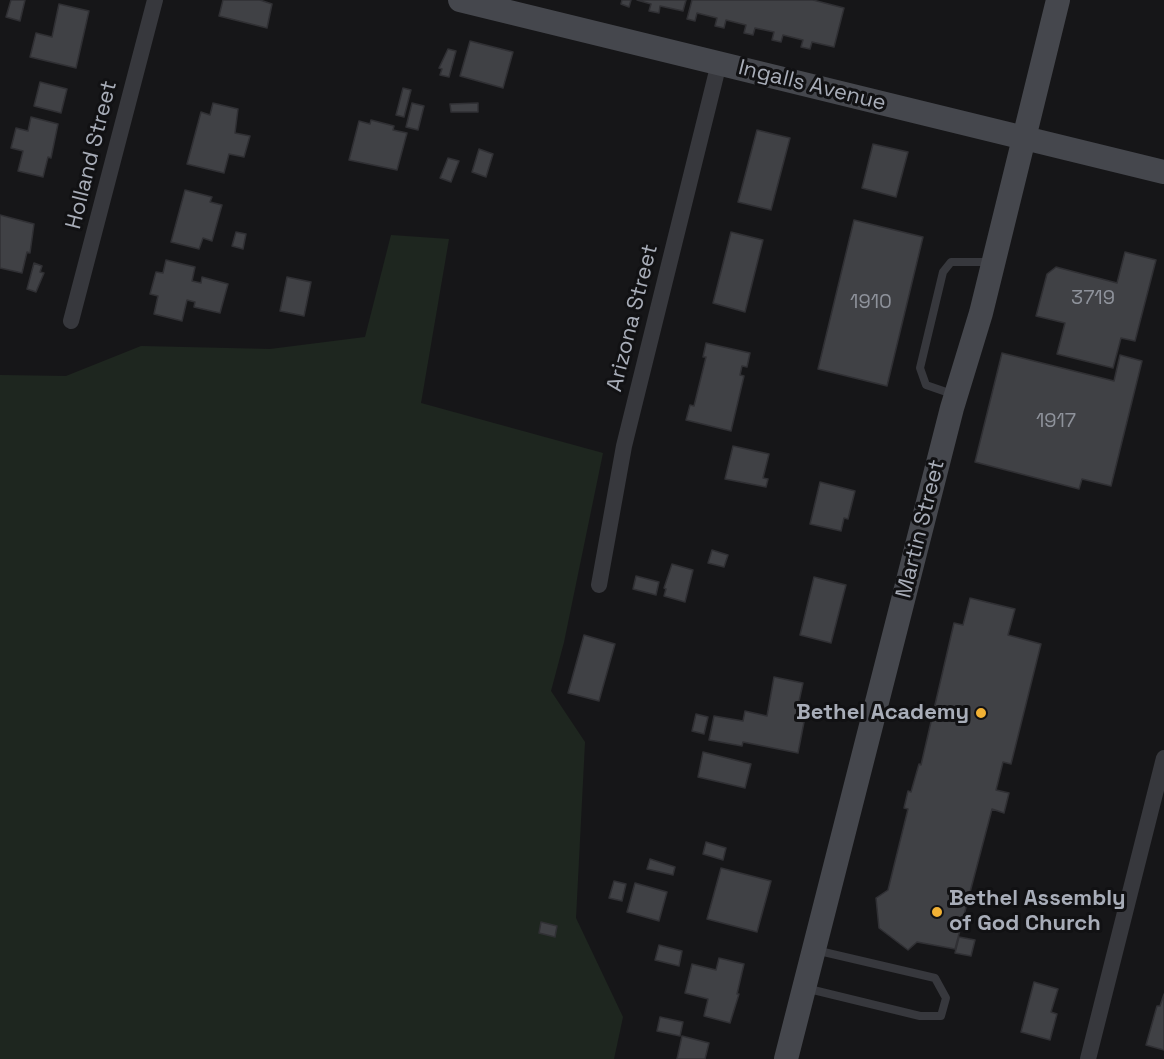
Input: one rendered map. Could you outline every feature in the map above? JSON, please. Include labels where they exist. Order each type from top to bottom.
[{"type":"street","name":"Holland Street","points":[[71,321],[155,0]]},
{"type":"street","name":"Ingalls Avenue","points":[[460,0],[1164,172]]},
{"type":"street","name":"Martin Street","points":[[786,1059],[956,396],[994,262],[1058,0]]},
{"type":"street","name":"Arizona Street","points":[[599,585],[624,446],[719,63]]},
{"type":"street","points":[[1088,1059],[1164,758]]},
{"type":"lane","points":[[956,396],[926,385],[920,368],[943,272],[951,262],[994,262]]},
{"type":"lane","points":[[804,988],[920,1016],[940,1017],[946,999],[935,978],[814,950]]},
{"type":"shaded area","points":[[391,235],[449,239],[421,403],[603,453],[564,642],[551,691],[585,742],[576,918],[623,1017],[614,1059],[0,1059],[0,375],[66,376],[141,346],[270,349],[365,337]]},
{"type":"building","points":[[11,0],[25,0],[20,21],[6,17]]},
{"type":"building","points":[[223,0],[260,0],[272,4],[267,28],[219,16]]},
{"type":"building","points":[[622,0],[631,0],[629,7],[621,4]]},
{"type":"building","points":[[637,0],[686,0],[683,11],[660,6],[659,13],[649,11],[651,4]]},
{"type":"building","points":[[692,0],[813,0],[844,8],[834,47],[812,42],[810,49],[801,47],[803,40],[783,35],[781,42],[772,40],[774,32],[755,28],[753,35],[744,33],[746,25],[726,20],[724,28],[715,26],[717,18],[697,13],[695,21],[687,19]]},
{"type":"building","points":[[59,4],[89,11],[76,68],[30,57],[36,33],[52,37]]},
{"type":"building","points":[[470,41],[513,52],[503,88],[460,76]]},
{"type":"building","points":[[448,49],[456,51],[449,77],[440,75],[442,69],[439,68]]},
{"type":"building","points":[[40,82],[67,89],[61,113],[34,106]]},
{"type":"building","points":[[403,88],[411,90],[404,117],[396,115]]},
{"type":"building","points":[[213,103],[238,109],[235,133],[250,136],[244,157],[229,154],[224,173],[187,164],[201,112],[210,115]]},
{"type":"building","points":[[412,103],[424,106],[418,130],[406,127]]},
{"type":"building","points":[[478,103],[478,112],[451,112],[450,104]]},
{"type":"building","points":[[31,117],[58,124],[51,158],[48,157],[43,177],[18,171],[23,151],[11,148],[16,128],[28,131]]},
{"type":"building","points":[[371,120],[394,126],[393,130],[407,133],[397,170],[349,160],[359,121],[370,124]]},
{"type":"building","points":[[757,130],[790,138],[771,210],[738,202]]},
{"type":"building","points":[[873,144],[908,152],[896,197],[862,188]]},
{"type":"building","points":[[479,149],[493,154],[486,177],[472,172]]},
{"type":"building","points":[[448,158],[459,161],[451,182],[440,178]]},
{"type":"building","points":[[185,190],[212,197],[210,202],[222,205],[212,241],[203,238],[199,249],[171,242]]},
{"type":"building","points":[[0,215],[34,224],[30,253],[27,252],[22,273],[0,268]]},
{"type":"building","points":[[854,220],[923,237],[887,386],[818,369]]},
{"type":"building","points":[[236,232],[246,234],[243,249],[232,246]]},
{"type":"building","points":[[731,232],[763,240],[745,312],[713,303]]},
{"type":"building","points":[[1125,252],[1156,260],[1135,341],[1121,338],[1113,368],[1057,354],[1065,323],[1036,316],[1047,274],[1056,267],[1117,283]]},
{"type":"building","points":[[166,260],[195,267],[192,281],[201,283],[202,277],[228,284],[220,313],[194,307],[195,302],[187,300],[182,321],[154,314],[158,296],[150,294],[156,272],[163,273]]},
{"type":"building","points":[[34,263],[42,266],[40,272],[44,273],[36,292],[27,289]]},
{"type":"building","points":[[287,277],[311,282],[304,316],[280,311]]},
{"type":"building","points":[[706,343],[750,353],[747,367],[742,366],[740,375],[744,376],[731,431],[686,420],[690,405],[694,406],[706,357],[703,357]]},
{"type":"building","points":[[1002,353],[1114,381],[1120,355],[1142,361],[1111,486],[1082,479],[1079,489],[975,462]]},
{"type":"building","points":[[733,446],[769,454],[763,478],[768,479],[766,487],[725,479]]},
{"type":"building","points":[[820,482],[855,491],[848,519],[844,518],[841,531],[810,524]]},
{"type":"building","points":[[712,550],[728,555],[724,567],[708,563]]},
{"type":"building","points":[[672,564],[693,570],[685,602],[664,596],[666,589],[664,588]]},
{"type":"building","points":[[636,576],[659,582],[656,595],[633,589]]},
{"type":"building","points":[[814,577],[846,585],[831,643],[800,635]]},
{"type":"building","points":[[970,598],[1015,609],[1008,635],[1041,644],[1011,764],[1003,762],[996,790],[1009,793],[1004,813],[992,809],[955,949],[917,942],[908,950],[879,928],[876,898],[888,890],[908,809],[904,808],[908,791],[911,792],[919,764],[921,765],[954,623],[963,625]]},
{"type":"building","points":[[584,635],[615,644],[599,701],[568,693]]},
{"type":"building","points":[[774,677],[803,683],[795,720],[804,722],[798,753],[743,742],[742,746],[709,740],[714,716],[743,721],[745,711],[767,716]]},
{"type":"building","points":[[696,714],[708,717],[704,734],[692,731]]},
{"type":"building","points":[[703,752],[751,764],[745,788],[698,777]]},
{"type":"building","points":[[706,842],[726,848],[723,860],[703,854]]},
{"type":"building","points":[[650,859],[675,867],[673,875],[647,869]]},
{"type":"building","points":[[721,868],[771,881],[757,932],[707,919]]},
{"type":"building","points":[[614,881],[626,884],[622,901],[609,898]]},
{"type":"building","points":[[635,883],[667,892],[659,921],[627,912]]},
{"type":"building","points":[[541,922],[557,926],[555,937],[539,933]]},
{"type":"building","points":[[959,937],[975,940],[971,956],[955,953]]},
{"type":"building","points":[[659,945],[682,951],[679,966],[655,960]]},
{"type":"building","points":[[719,958],[744,964],[737,994],[739,994],[730,1023],[704,1016],[708,999],[685,993],[692,964],[716,970]]},
{"type":"building","points":[[1034,982],[1058,989],[1051,1012],[1057,1014],[1050,1040],[1021,1032]]},
{"type":"building","points":[[1164,994],[1164,1050],[1146,1045],[1157,1006],[1160,1006]]},
{"type":"building","points":[[660,1017],[683,1022],[680,1036],[657,1031]]},
{"type":"building","points":[[682,1036],[709,1043],[705,1059],[677,1059]]},
{"type":"place","name":"Bethel Academy","points":[[981,713]]},
{"type":"place","name":"Bethel Assembly of God Church","points":[[937,912]]}]
